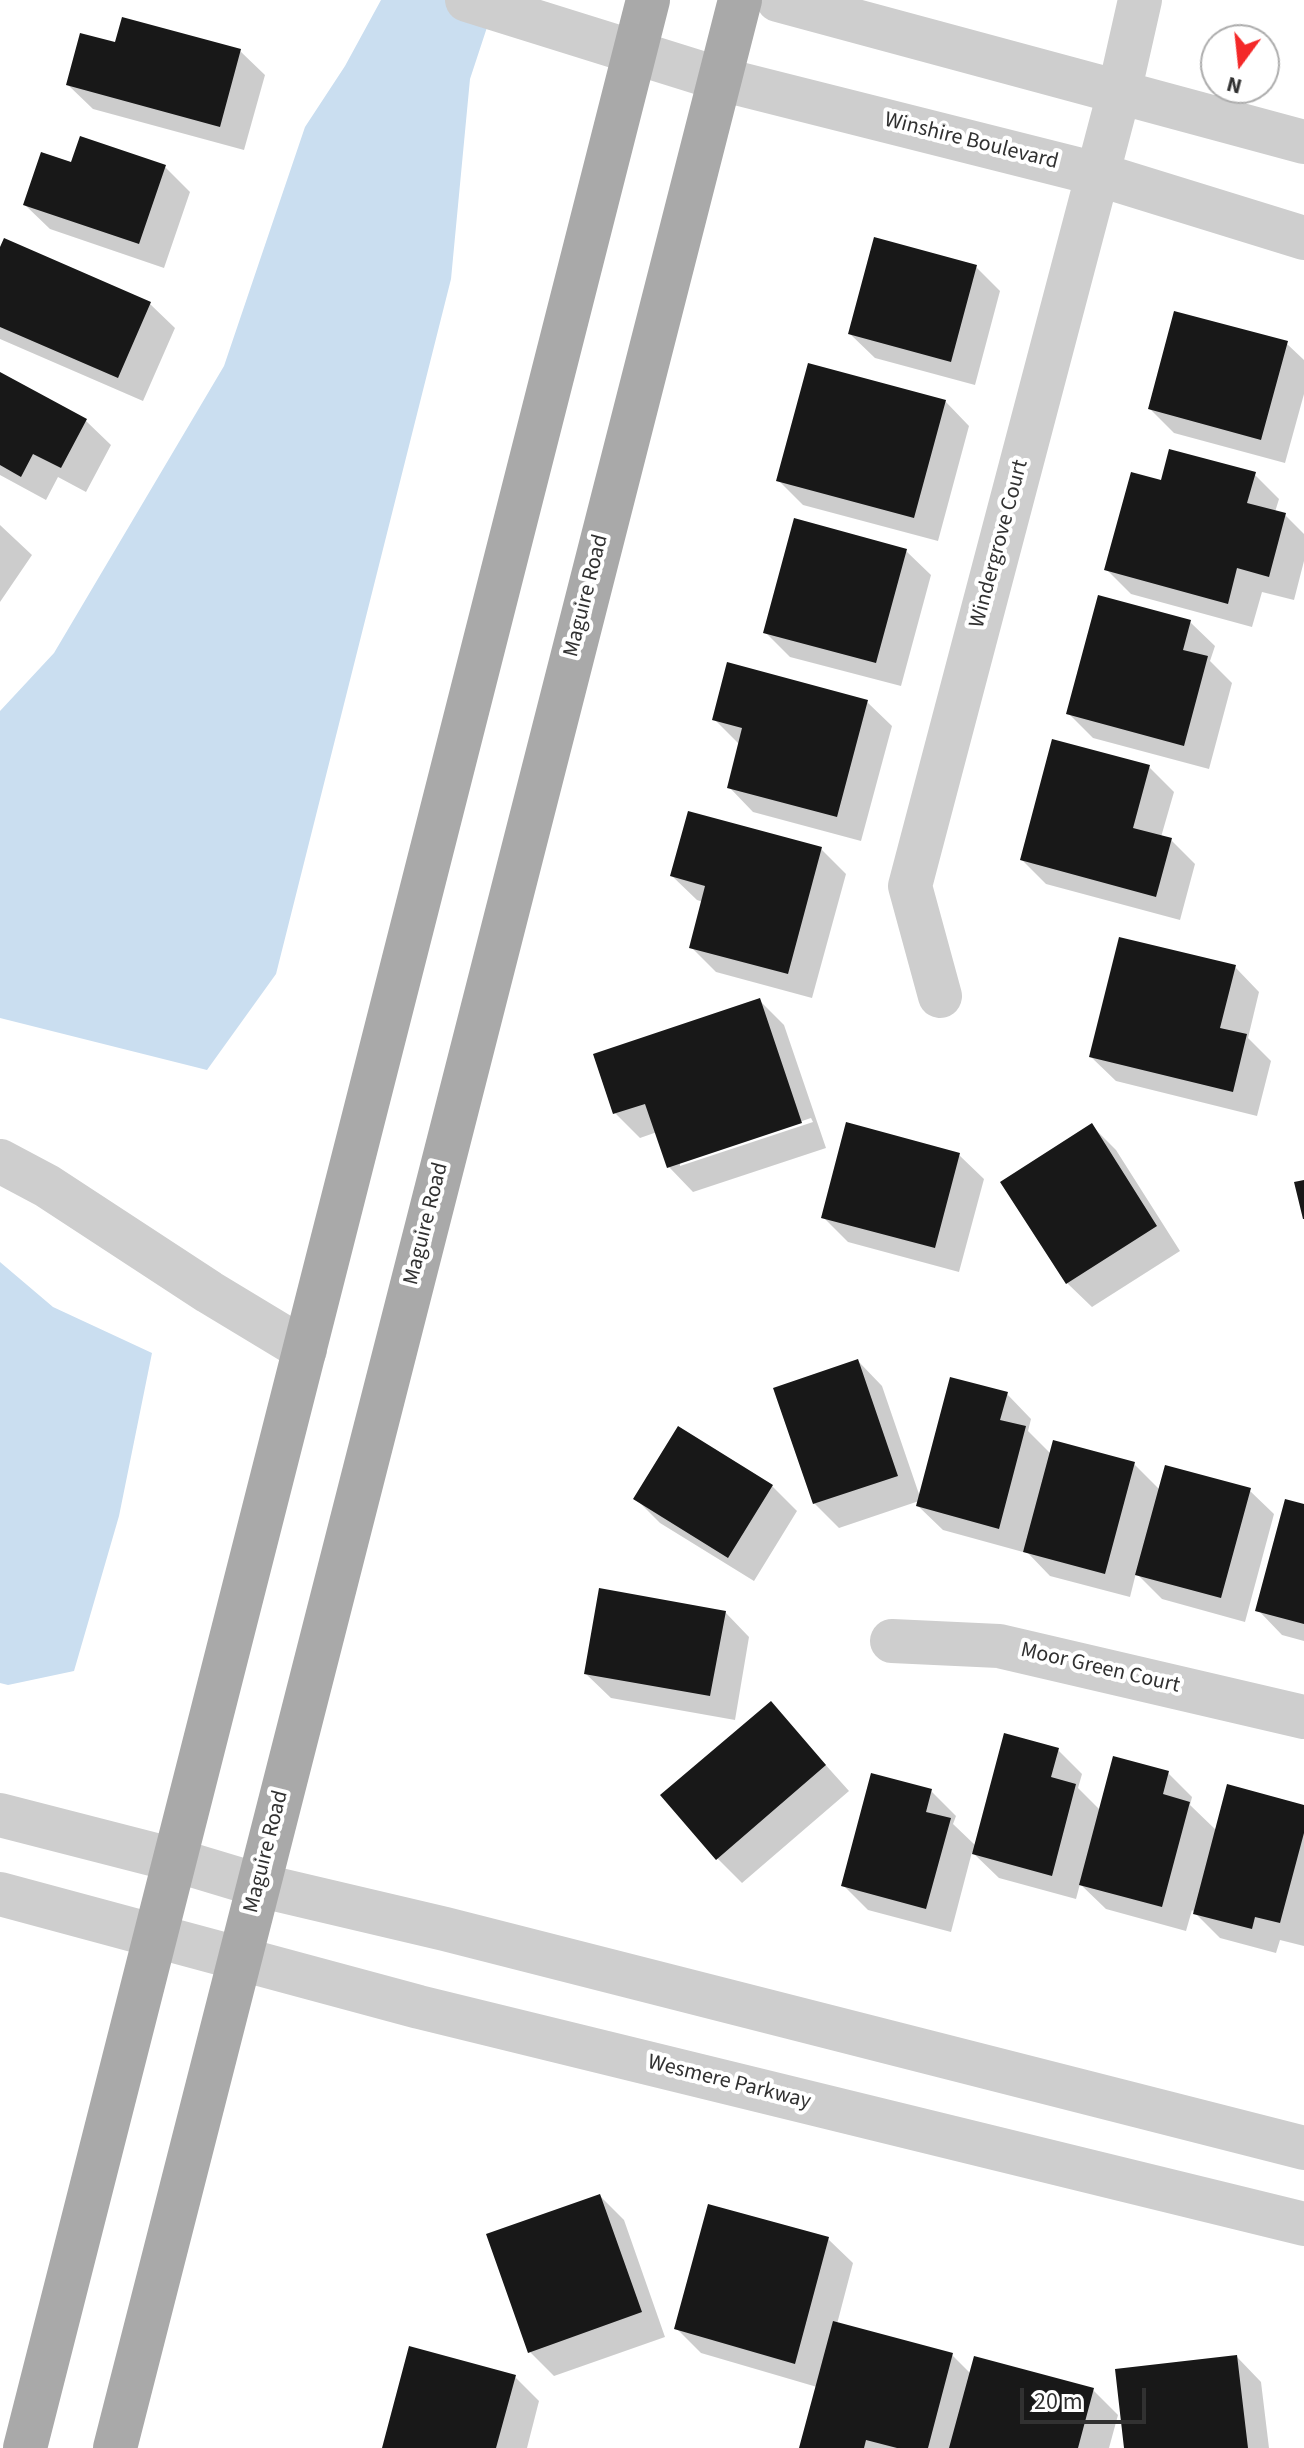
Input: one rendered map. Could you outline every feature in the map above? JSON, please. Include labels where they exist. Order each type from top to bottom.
[{"type":"main road","points":[[25,2448],[648,0]]},
{"type":"main road","name":"Maguire Road","points":[[115,2448],[740,0]]},
{"type":"street","points":[[778,0],[1304,142]]},
{"type":"street","name":"Windergrove Court","points":[[940,996],[910,886],[1119,93],[1140,0]]},
{"type":"street","name":"Winshire Boulevard","points":[[484,5],[720,79],[1097,174],[1304,238]]},
{"type":"street","points":[[0,1161],[47,1186],[209,1292],[305,1350]]},
{"type":"street","name":"Moor Green Court","points":[[892,1641],[999,1646],[1304,1717]]},
{"type":"street","points":[[0,1815],[258,1885],[445,1929],[1304,2148]]},
{"type":"street","name":"Wesmere Parkway","points":[[0,1894],[419,2007],[1304,2224]]},
{"type":"water","points":[[381,0],[496,0],[470,79],[451,279],[276,974],[207,1070],[0,1018],[0,711],[54,653],[224,366],[305,127],[345,66]]},
{"type":"water","points":[[0,1262],[53,1307],[152,1353],[119,1516],[74,1671],[8,1685],[0,1683]]},
{"type":"building","points":[[122,17],[241,49],[220,127],[66,85],[80,33],[115,42]]},
{"type":"building","points":[[80,136],[166,165],[139,244],[23,205],[41,152],[71,162]]},
{"type":"building","points":[[874,237],[977,265],[951,362],[848,334]]},
{"type":"building","points":[[4,238],[151,302],[118,378],[0,327],[0,247]]},
{"type":"building","points":[[1174,311],[1288,341],[1261,440],[1148,409]]},
{"type":"building","points":[[808,363],[946,400],[914,518],[776,481]]},
{"type":"building","points":[[0,372],[87,419],[61,468],[33,454],[21,477],[0,465]]},
{"type":"building","points":[[1169,449],[1256,472],[1247,503],[1286,513],[1269,577],[1237,568],[1228,604],[1104,570],[1131,472],[1161,480]]},
{"type":"building","points":[[794,518],[907,549],[876,663],[763,633]]},
{"type":"building","points":[[1098,595],[1191,620],[1183,650],[1208,656],[1184,746],[1066,714]]},
{"type":"building","points":[[727,662],[868,700],[837,817],[727,788],[742,728],[712,720]]},
{"type":"building","points":[[1052,739],[1150,765],[1133,828],[1172,838],[1156,897],[1020,860]]},
{"type":"building","points":[[688,811],[822,847],[788,974],[689,948],[705,886],[670,876]]},
{"type":"building","points":[[1119,937],[1236,965],[1220,1028],[1247,1034],[1233,1092],[1089,1057]]},
{"type":"building","points":[[760,998],[802,1123],[667,1168],[645,1104],[613,1114],[593,1054]]},
{"type":"building","points":[[846,1122],[960,1153],[935,1248],[821,1218]]},
{"type":"building","points":[[1092,1123],[1157,1226],[1066,1284],[1000,1182]]},
{"type":"building","points":[[1304,1180],[1304,1219],[1303,1219],[1294,1182]]},
{"type":"building","points":[[858,1359],[898,1476],[813,1504],[773,1388]]},
{"type":"building","points":[[950,1377],[1008,1392],[1000,1420],[1026,1426],[999,1529],[916,1506]]},
{"type":"building","points":[[678,1426],[773,1485],[728,1558],[633,1499]]},
{"type":"building","points":[[1053,1440],[1135,1462],[1105,1574],[1023,1552]]},
{"type":"building","points":[[1165,1465],[1251,1488],[1221,1598],[1135,1575]]},
{"type":"building","points":[[1285,1499],[1304,1504],[1304,1624],[1255,1611]]},
{"type":"building","points":[[599,1588],[726,1611],[710,1696],[584,1674]]},
{"type":"building","points":[[771,1701],[826,1765],[716,1860],[660,1795]]},
{"type":"building","points":[[1004,1733],[1059,1748],[1051,1777],[1076,1784],[1052,1876],[972,1854]]},
{"type":"building","points":[[1113,1756],[1169,1771],[1163,1794],[1190,1802],[1162,1907],[1079,1885]]},
{"type":"building","points":[[871,1773],[932,1789],[926,1812],[951,1818],[926,1909],[841,1886]]},
{"type":"building","points":[[1227,1784],[1304,1805],[1304,1833],[1280,1923],[1255,1917],[1252,1929],[1193,1914]]},
{"type":"building","points":[[600,2194],[642,2312],[528,2353],[486,2234]]},
{"type":"building","points":[[708,2204],[829,2237],[795,2364],[674,2329]]},
{"type":"building","points":[[833,2321],[953,2353],[928,2448],[897,2448],[866,2440],[864,2448],[799,2448]]},
{"type":"building","points":[[409,2346],[516,2375],[496,2448],[382,2448]]},
{"type":"building","points":[[1237,2355],[1248,2448],[1124,2448],[1115,2369]]},
{"type":"building","points":[[974,2356],[1094,2388],[1078,2448],[949,2448]]}]
